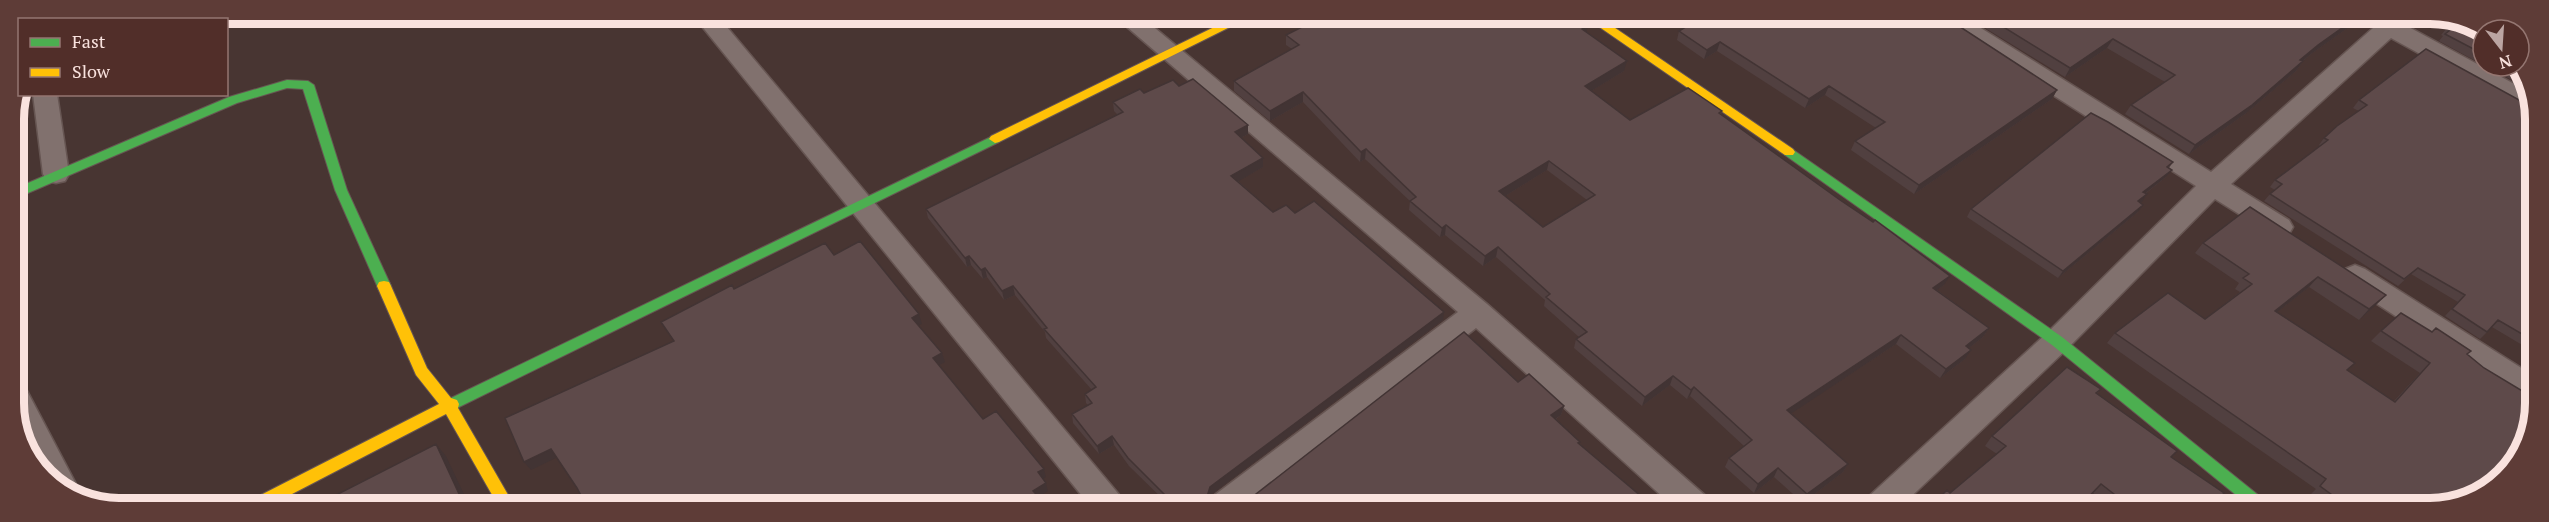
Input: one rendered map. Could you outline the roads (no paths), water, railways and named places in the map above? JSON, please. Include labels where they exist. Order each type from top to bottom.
[{"type":"street","points":[[711,24],[1103,498]]},
{"type":"street","points":[[1134,24],[1169,56],[1477,312],[1686,498]]},
{"type":"street","points":[[270,498],[449,406],[1231,24]]},
{"type":"street","points":[[1601,24],[1756,128],[2057,341],[2251,498]]},
{"type":"street","points":[[1967,24],[2304,243]]},
{"type":"street","points":[[1889,498],[2057,341],[2214,184],[2382,24]]},
{"type":"street","points":[[2395,24],[2523,99]]},
{"type":"street","points":[[24,189],[233,100],[287,84],[308,85],[341,190],[421,371],[449,406],[502,498]]},
{"type":"street","points":[[45,96],[56,174]]},
{"type":"street","points":[[2334,262],[2525,385]]},
{"type":"street","points":[[1235,498],[1477,312]]},
{"type":"street","points":[[25,416],[55,473]]}]
